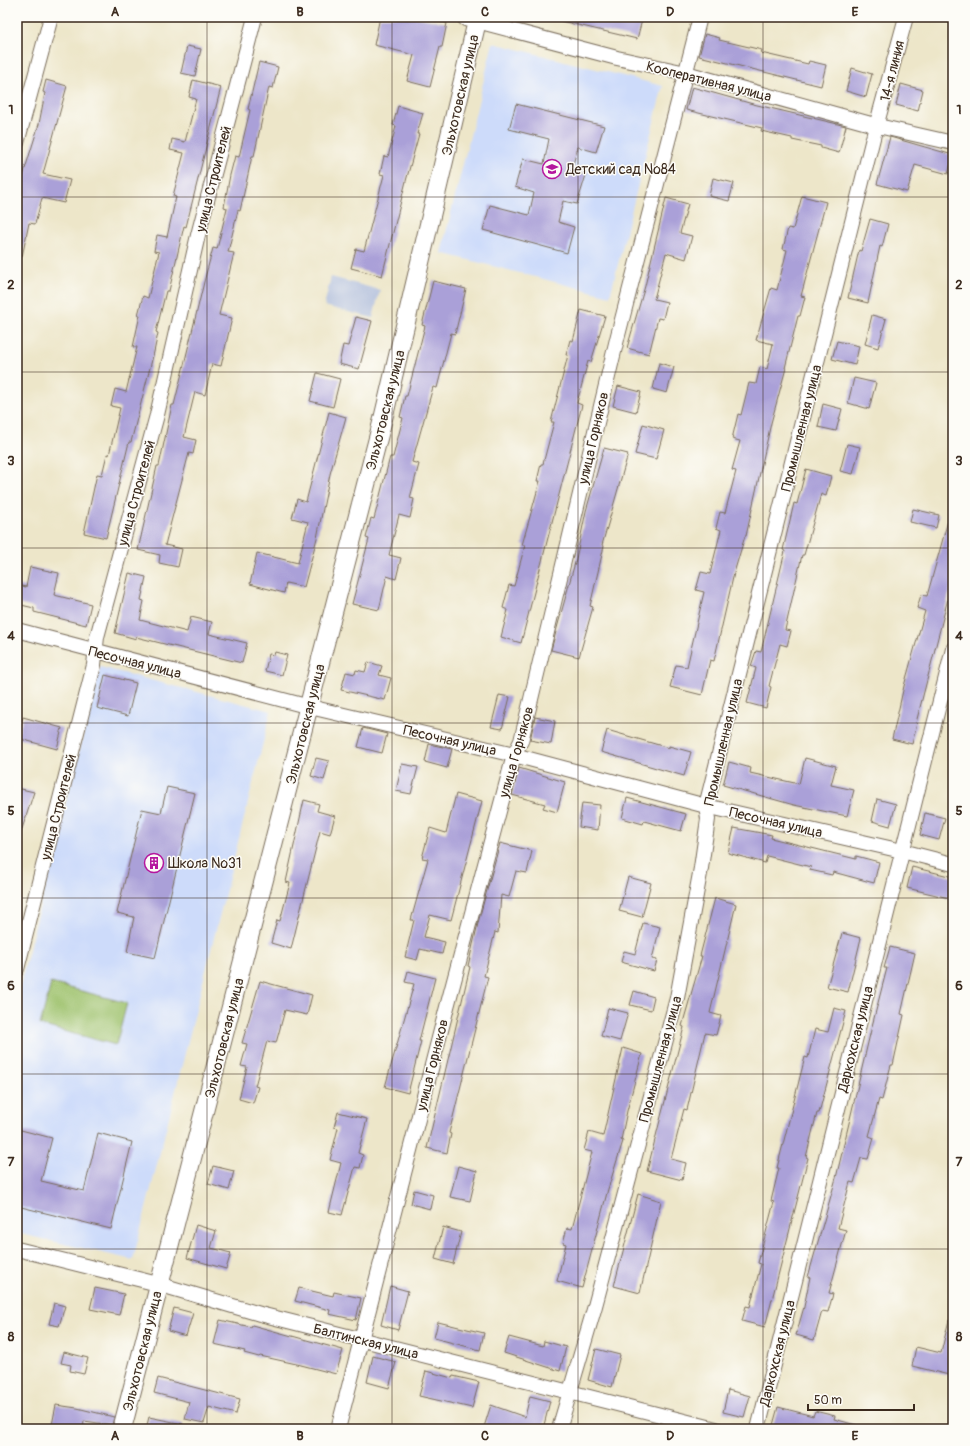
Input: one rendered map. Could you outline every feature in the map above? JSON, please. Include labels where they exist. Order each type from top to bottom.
[{"type":"street","points":[[17,142],[51,17]]},
{"type":"street","name":"улица Строителей","points":[[17,969],[97,652],[97,637],[157,415],[198,235],[255,17]]},
{"type":"street","name":"улица Горняков","points":[[338,1429],[445,1014],[514,755],[521,741],[617,339],[700,17]]},
{"type":"street","name":"14-я линия","points":[[878,126],[906,17]]},
{"type":"street","name":"Кооперативная улица","points":[[474,18],[617,58],[686,73],[878,126],[953,144]]},
{"type":"street","name":"Эльхотовская улица","points":[[122,1429],[156,1304],[158,1284],[197,1144],[384,415],[474,18]]},
{"type":"street","name":"Промышленная улица","points":[[559,1429],[595,1306],[677,998],[701,868],[708,819],[706,806],[874,134],[878,126]]},
{"type":"street","name":"Песочная улица","points":[[17,630],[310,707],[514,755],[706,806],[953,864]]},
{"type":"street","name":"Даркохская улица","points":[[758,1429],[953,649]]},
{"type":"street","name":"Балтинская улица","points":[[17,1248],[158,1284],[260,1314],[716,1429]]},
{"type":"shaded area","name":"Детский сад №84","points":[[493,43],[663,86],[610,296],[441,253]]},
{"type":"shaded area","points":[[331,277],[380,290],[373,318],[324,306]]},
{"type":"shaded area","points":[[100,667],[271,711],[133,1260],[17,1233],[17,998]]},
{"type":"green space","points":[[51,983],[127,1003],[116,1045],[40,1025]]},
{"type":"building","points":[[380,17],[415,17],[447,23],[442,47],[440,47],[430,87],[407,81],[414,55],[374,45]]},
{"type":"building","points":[[562,17],[629,17],[642,20],[637,39],[561,21]]},
{"type":"building","points":[[705,34],[720,38],[719,40],[762,50],[761,53],[808,64],[809,61],[826,65],[821,86],[699,56]]},
{"type":"building","points":[[187,46],[201,49],[195,76],[181,73]]},
{"type":"building","points":[[259,62],[278,67],[273,88],[269,87],[254,156],[252,156],[240,211],[238,210],[228,252],[234,253],[219,315],[232,318],[221,366],[212,364],[205,395],[195,392],[184,437],[196,440],[193,454],[189,453],[165,545],[182,549],[178,567],[159,563],[160,555],[138,550],[157,466],[159,466],[172,405],[174,405],[205,278],[213,248],[217,249],[227,208],[224,207],[230,175],[235,156],[239,157]]},
{"type":"building","points":[[852,68],[872,74],[866,97],[846,91]]},
{"type":"building","points":[[46,80],[67,86],[43,174],[70,180],[64,203],[42,198],[35,224],[29,223],[22,257],[17,257],[17,201],[39,124]]},
{"type":"building","points":[[193,80],[221,87],[186,227],[184,226],[169,291],[166,291],[156,332],[158,333],[154,352],[131,442],[129,442],[106,538],[84,533],[97,474],[102,475],[107,454],[109,455],[120,408],[111,406],[115,389],[126,392],[137,347],[133,347],[140,315],[138,315],[143,296],[148,298],[159,252],[154,251],[157,235],[167,237],[176,197],[173,196],[184,153],[170,150],[172,139],[185,142],[196,99],[189,97]]},
{"type":"building","points":[[901,84],[923,90],[918,111],[896,105]]},
{"type":"building","points":[[692,87],[753,104],[846,126],[839,153],[821,148],[821,146],[792,140],[792,138],[761,131],[762,128],[686,110]]},
{"type":"building","points":[[516,104],[604,126],[596,152],[578,147],[571,171],[586,175],[577,204],[563,201],[558,222],[574,227],[567,253],[483,230],[490,205],[529,215],[534,193],[515,187],[523,159],[544,164],[549,139],[509,129]]},
{"type":"building","points":[[398,106],[423,113],[417,134],[419,134],[382,276],[351,268],[356,249],[364,251],[384,175],[380,174],[384,156],[388,157],[396,126],[393,125]]},
{"type":"building","points":[[890,137],[953,155],[948,174],[915,165],[907,192],[877,184]]},
{"type":"building","points":[[713,178],[734,183],[729,201],[709,196]]},
{"type":"building","points":[[802,196],[826,202],[801,296],[805,297],[800,316],[798,316],[771,423],[746,536],[734,573],[714,661],[710,660],[702,695],[670,687],[676,665],[687,667],[704,592],[696,590],[701,572],[710,574],[721,530],[716,528],[720,512],[725,513],[736,471],[732,470],[740,441],[732,439],[738,414],[741,415],[749,383],[756,384],[760,367],[767,369],[773,344],[756,340],[771,288],[777,290],[787,250],[783,249],[788,228],[793,229]]},
{"type":"building","points":[[666,198],[688,204],[680,233],[692,236],[686,259],[666,253],[654,299],[667,302],[663,319],[658,318],[649,354],[627,348],[645,286]]},
{"type":"building","points":[[870,219],[888,224],[882,247],[880,246],[868,303],[848,298],[859,250],[861,251]]},
{"type":"building","points":[[433,281],[466,289],[455,334],[451,333],[437,388],[433,387],[412,462],[419,464],[410,498],[414,499],[410,518],[399,515],[389,555],[401,558],[396,579],[387,576],[379,610],[352,604],[369,539],[366,538],[371,518],[374,519],[390,457],[393,457],[403,418],[400,417],[425,326],[422,325]]},
{"type":"building","points":[[581,310],[605,316],[591,362],[588,361],[577,403],[582,405],[521,643],[501,637],[508,610],[503,608],[509,585],[514,586],[525,545],[522,545],[540,481],[537,481],[541,464],[543,464],[554,422],[551,422],[568,355],[566,355],[570,340],[573,341]]},
{"type":"building","points":[[872,315],[886,319],[878,348],[865,344]]},
{"type":"building","points":[[356,317],[372,321],[359,369],[339,364],[343,345],[348,346]]},
{"type":"building","points":[[837,341],[859,346],[855,365],[832,359]]},
{"type":"building","points":[[659,363],[674,367],[667,393],[653,389]]},
{"type":"building","points":[[317,373],[340,379],[333,407],[310,401]]},
{"type":"building","points":[[854,378],[876,383],[869,409],[848,403]]},
{"type":"building","points":[[618,386],[641,392],[636,412],[613,406]]},
{"type":"building","points":[[823,404],[842,409],[836,431],[818,427]]},
{"type":"building","points":[[329,412],[346,417],[330,474],[317,538],[304,587],[286,583],[284,593],[250,584],[257,553],[298,563],[308,522],[292,518],[297,499],[306,502]]},
{"type":"building","points":[[643,424],[664,430],[656,459],[635,454]]},
{"type":"building","points":[[847,444],[860,447],[853,474],[840,471]]},
{"type":"building","points":[[604,448],[628,454],[602,545],[604,546],[590,606],[593,607],[579,657],[551,650],[576,559],[586,511]]},
{"type":"building","points":[[806,469],[831,476],[826,496],[821,494],[804,555],[802,555],[785,630],[791,631],[787,646],[780,644],[769,686],[771,687],[766,708],[747,703],[756,668],[751,666],[756,651],[761,652],[785,551],[783,550],[794,503],[797,504]]},
{"type":"building","points":[[913,509],[939,515],[936,528],[910,522]]},
{"type":"building","points":[[949,517],[953,518],[953,579],[912,744],[892,739],[904,686],[925,611],[917,608],[921,595],[927,596]]},
{"type":"building","points":[[30,567],[59,573],[54,595],[91,604],[86,625],[34,612],[34,608],[17,604],[17,585],[26,587]]},
{"type":"building","points":[[129,573],[146,577],[141,600],[144,601],[140,620],[187,632],[191,617],[212,622],[209,634],[247,643],[242,663],[115,633]]},
{"type":"building","points":[[275,652],[287,655],[282,675],[265,671],[269,654],[274,655]]},
{"type":"building","points":[[368,662],[382,666],[379,675],[391,678],[385,700],[341,690],[346,672],[355,674],[356,670],[365,672]]},
{"type":"building","points":[[105,675],[136,683],[128,716],[97,708]]},
{"type":"building","points":[[499,695],[510,697],[502,729],[491,727]]},
{"type":"building","points":[[23,717],[62,728],[57,749],[17,738]]},
{"type":"building","points":[[535,717],[555,721],[551,744],[530,740]]},
{"type":"building","points":[[363,728],[387,734],[382,753],[358,747]]},
{"type":"building","points":[[607,730],[669,748],[669,746],[691,752],[684,776],[601,752]]},
{"type":"building","points":[[429,744],[452,749],[447,768],[425,762]]},
{"type":"building","points":[[316,758],[329,761],[324,780],[311,776]]},
{"type":"building","points":[[805,758],[836,766],[831,785],[854,790],[847,816],[794,805],[723,785],[729,762],[751,768],[750,773],[799,784]]},
{"type":"building","points":[[402,764],[418,767],[411,794],[396,791]]},
{"type":"building","points":[[519,768],[565,782],[557,812],[543,808],[545,804],[512,795]]},
{"type":"building","name":"Школа №31","points":[[167,787],[195,793],[155,958],[127,952],[134,917],[117,913],[142,809],[161,813]]},
{"type":"building","points":[[17,788],[34,792],[20,835],[17,834]]},
{"type":"building","points":[[456,794],[482,801],[451,920],[430,915],[424,937],[445,942],[442,954],[420,949],[417,960],[405,957],[414,920],[411,920],[428,859],[422,858],[430,828],[446,833]]},
{"type":"building","points":[[627,798],[686,814],[681,831],[644,821],[643,824],[622,818]]},
{"type":"building","points":[[877,799],[896,804],[890,826],[872,821]]},
{"type":"building","points":[[304,800],[319,804],[317,811],[335,816],[330,834],[320,831],[291,949],[271,943],[277,920],[280,921],[290,883],[286,882]]},
{"type":"building","points":[[582,803],[600,805],[598,830],[579,827]]},
{"type":"building","points":[[925,813],[945,818],[939,840],[920,835]]},
{"type":"building","points":[[734,828],[772,835],[771,838],[856,859],[856,856],[879,862],[874,883],[833,872],[832,875],[810,870],[811,867],[767,856],[765,863],[728,853]]},
{"type":"building","points":[[500,843],[532,851],[527,873],[516,871],[509,897],[501,895],[498,933],[495,932],[484,976],[488,977],[449,1133],[451,1134],[447,1153],[427,1148],[470,967],[468,966],[479,919]]},
{"type":"building","points":[[912,867],[953,877],[953,899],[907,888]]},
{"type":"building","points":[[628,877],[651,883],[642,917],[619,911]]},
{"type":"building","points":[[715,898],[736,904],[710,1013],[721,1016],[716,1035],[705,1033],[687,1110],[684,1109],[671,1159],[686,1163],[682,1180],[647,1171],[684,1027],[682,1026],[702,956],[700,956]]},
{"type":"building","points":[[643,923],[660,927],[652,959],[657,960],[654,971],[621,962],[624,951],[635,954]]},
{"type":"building","points":[[842,933],[861,938],[848,992],[827,987]]},
{"type":"building","points":[[890,947],[915,953],[901,1014],[904,1015],[893,1065],[891,1065],[882,1100],[879,1099],[869,1136],[874,1138],[868,1159],[861,1158],[854,1183],[850,1182],[838,1228],[846,1230],[829,1293],[833,1294],[828,1312],[822,1311],[814,1340],[796,1335],[804,1307],[810,1277],[808,1277],[836,1178],[887,968],[884,968]]},
{"type":"building","points":[[408,971],[435,978],[408,1093],[385,1087],[414,984],[405,982]]},
{"type":"building","points":[[260,981],[312,995],[307,1015],[285,1010],[276,1043],[267,1041],[255,1086],[258,1087],[253,1103],[239,1099],[247,1067],[241,1066],[247,1044],[242,1043]]},
{"type":"building","points":[[634,991],[654,997],[651,1010],[630,1005]]},
{"type":"building","points":[[608,1008],[628,1013],[620,1041],[601,1036]]},
{"type":"building","points":[[834,1008],[846,1011],[819,1113],[817,1113],[806,1157],[808,1158],[765,1327],[742,1321],[746,1306],[750,1307],[761,1264],[758,1263],[774,1202],[771,1201],[779,1168],[777,1168],[805,1057],[808,1058],[815,1029],[828,1032]]},
{"type":"building","points":[[623,1048],[642,1054],[627,1111],[621,1140],[623,1141],[608,1189],[582,1288],[557,1281],[566,1244],[563,1243],[567,1228],[572,1229],[592,1152],[584,1150],[589,1132],[603,1136]]},
{"type":"building","points":[[338,1112],[367,1119],[358,1153],[363,1155],[360,1168],[355,1167],[342,1215],[329,1212],[341,1163],[330,1160],[338,1128],[334,1127]]},
{"type":"building","points":[[17,1129],[52,1138],[41,1181],[84,1191],[98,1133],[132,1142],[111,1229],[17,1206]]},
{"type":"building","points":[[213,1166],[234,1171],[229,1190],[208,1184]]},
{"type":"building","points":[[458,1166],[477,1171],[470,1201],[450,1197]]},
{"type":"building","points":[[414,1190],[433,1195],[430,1209],[411,1204]]},
{"type":"building","points":[[638,1194],[661,1201],[640,1293],[614,1286]]},
{"type":"building","points":[[196,1225],[216,1231],[211,1248],[231,1253],[226,1269],[187,1258]]},
{"type":"building","points":[[443,1227],[461,1232],[453,1264],[435,1259]]},
{"type":"building","points":[[390,1286],[408,1291],[398,1330],[381,1325]]},
{"type":"building","points":[[95,1288],[124,1294],[119,1315],[90,1309]]},
{"type":"building","points":[[299,1288],[333,1296],[334,1292],[361,1298],[356,1320],[329,1314],[330,1310],[295,1301]]},
{"type":"building","points":[[54,1303],[65,1306],[59,1326],[49,1324]]},
{"type":"building","points":[[174,1308],[193,1313],[186,1336],[168,1331]]},
{"type":"building","points":[[220,1320],[251,1327],[252,1325],[343,1350],[336,1374],[301,1365],[259,1357],[244,1353],[245,1351],[214,1344]]},
{"type":"building","points":[[949,1320],[953,1321],[953,1376],[912,1366],[916,1347],[941,1353]]},
{"type":"building","points":[[438,1322],[484,1333],[480,1350],[434,1338]]},
{"type":"building","points":[[509,1337],[543,1346],[544,1341],[566,1347],[560,1371],[504,1353]]},
{"type":"building","points":[[596,1349],[620,1355],[612,1387],[588,1380]]},
{"type":"building","points":[[64,1352],[88,1358],[84,1374],[70,1371],[71,1365],[61,1363]]},
{"type":"building","points":[[373,1356],[396,1362],[389,1388],[367,1382]]},
{"type":"building","points":[[426,1371],[452,1378],[453,1376],[479,1382],[472,1408],[419,1396]]},
{"type":"building","points":[[158,1378],[240,1399],[236,1414],[209,1407],[204,1423],[185,1419],[189,1402],[154,1393]]},
{"type":"building","points":[[728,1390],[750,1396],[744,1417],[723,1412]]},
{"type":"building","points":[[530,1396],[550,1401],[543,1429],[491,1429],[484,1427],[491,1405],[525,1417]]},
{"type":"building","points":[[56,1405],[77,1408],[114,1417],[112,1425],[84,1421],[83,1429],[52,1425]]},
{"type":"building","points":[[778,1407],[813,1416],[815,1411],[835,1416],[834,1419],[856,1425],[856,1429],[791,1429],[773,1425]]},
{"type":"building","points":[[149,1417],[183,1424],[182,1429],[146,1429]]},
{"type":"place","name":"Детский сад №84","points":[[552,169]]},
{"type":"place","name":"Школа №31","points":[[154,863]]}]
